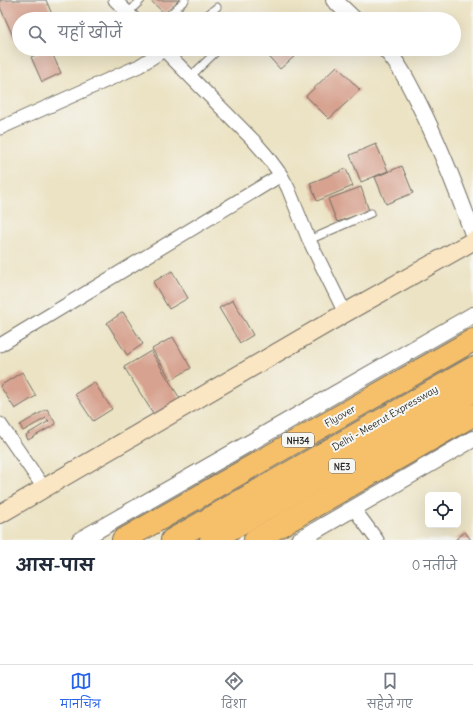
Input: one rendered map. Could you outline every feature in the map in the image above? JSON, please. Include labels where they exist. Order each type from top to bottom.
[{"type":"highway","name":"Flyover","points":[[123,540],[473,340]]},
{"type":"highway","name":"Delhi - Meerut Expressway","points":[[172,540],[473,368]]},
{"type":"highway","name":"Delhi - Meerut Expressway","points":[[210,540],[473,391]]},
{"type":"highway","points":[[255,540],[473,415]]},
{"type":"main road","points":[[0,514],[345,313],[473,242]]},
{"type":"street","points":[[115,0],[127,12]]},
{"type":"street","points":[[334,0],[347,12]]},
{"type":"street","points":[[0,128],[139,66],[154,56]]},
{"type":"street","points":[[170,56],[258,146],[281,174],[309,240],[345,313]]},
{"type":"street","points":[[390,56],[403,73],[438,143],[473,234]]},
{"type":"street","points":[[0,344],[281,174]]},
{"type":"street","points":[[80,540],[473,315]]},
{"type":"street","points":[[0,424],[44,488]]},
{"type":"street","points":[[299,540],[473,439]]},
{"type":"street","points":[[354,509],[377,540]]},
{"type":"lane","points":[[134,12],[141,0]]},
{"type":"lane","points":[[172,12],[185,0]]},
{"type":"lane","points":[[211,12],[217,7]]},
{"type":"lane","points":[[190,77],[212,56]]},
{"type":"lane","points":[[309,240],[371,213]]},
{"type":"building","points":[[0,0],[46,0],[51,12],[12,12],[12,34],[0,7]]},
{"type":"building","points":[[150,0],[179,0],[167,12],[163,12]]},
{"type":"building","points":[[53,56],[61,73],[42,82],[31,57]]},
{"type":"building","points":[[268,56],[295,56],[280,69]]},
{"type":"building","points":[[337,66],[360,90],[329,119],[306,96]]},
{"type":"building","points":[[376,144],[388,171],[361,182],[350,155]]},
{"type":"building","points":[[402,166],[413,193],[386,204],[375,177]]},
{"type":"building","points":[[346,169],[353,186],[317,201],[310,183]]},
{"type":"building","points":[[361,187],[369,211],[337,222],[328,199]]},
{"type":"building","points":[[172,271],[188,298],[169,309],[153,282]]},
{"type":"building","points":[[233,300],[253,335],[240,343],[219,308]]},
{"type":"building","points":[[123,312],[143,344],[127,355],[107,323]]},
{"type":"building","points":[[173,337],[191,368],[171,380],[152,349]]},
{"type":"building","points":[[151,351],[182,402],[156,418],[124,367]]},
{"type":"building","points":[[22,372],[36,396],[15,409],[0,386]]},
{"type":"building","points":[[94,382],[112,409],[93,421],[75,394]]},
{"type":"building","points":[[47,409],[56,424],[28,440],[26,435],[49,421],[46,418],[23,431],[20,425]]},
{"type":"building","points":[[465,532],[471,540],[455,540]]}]
